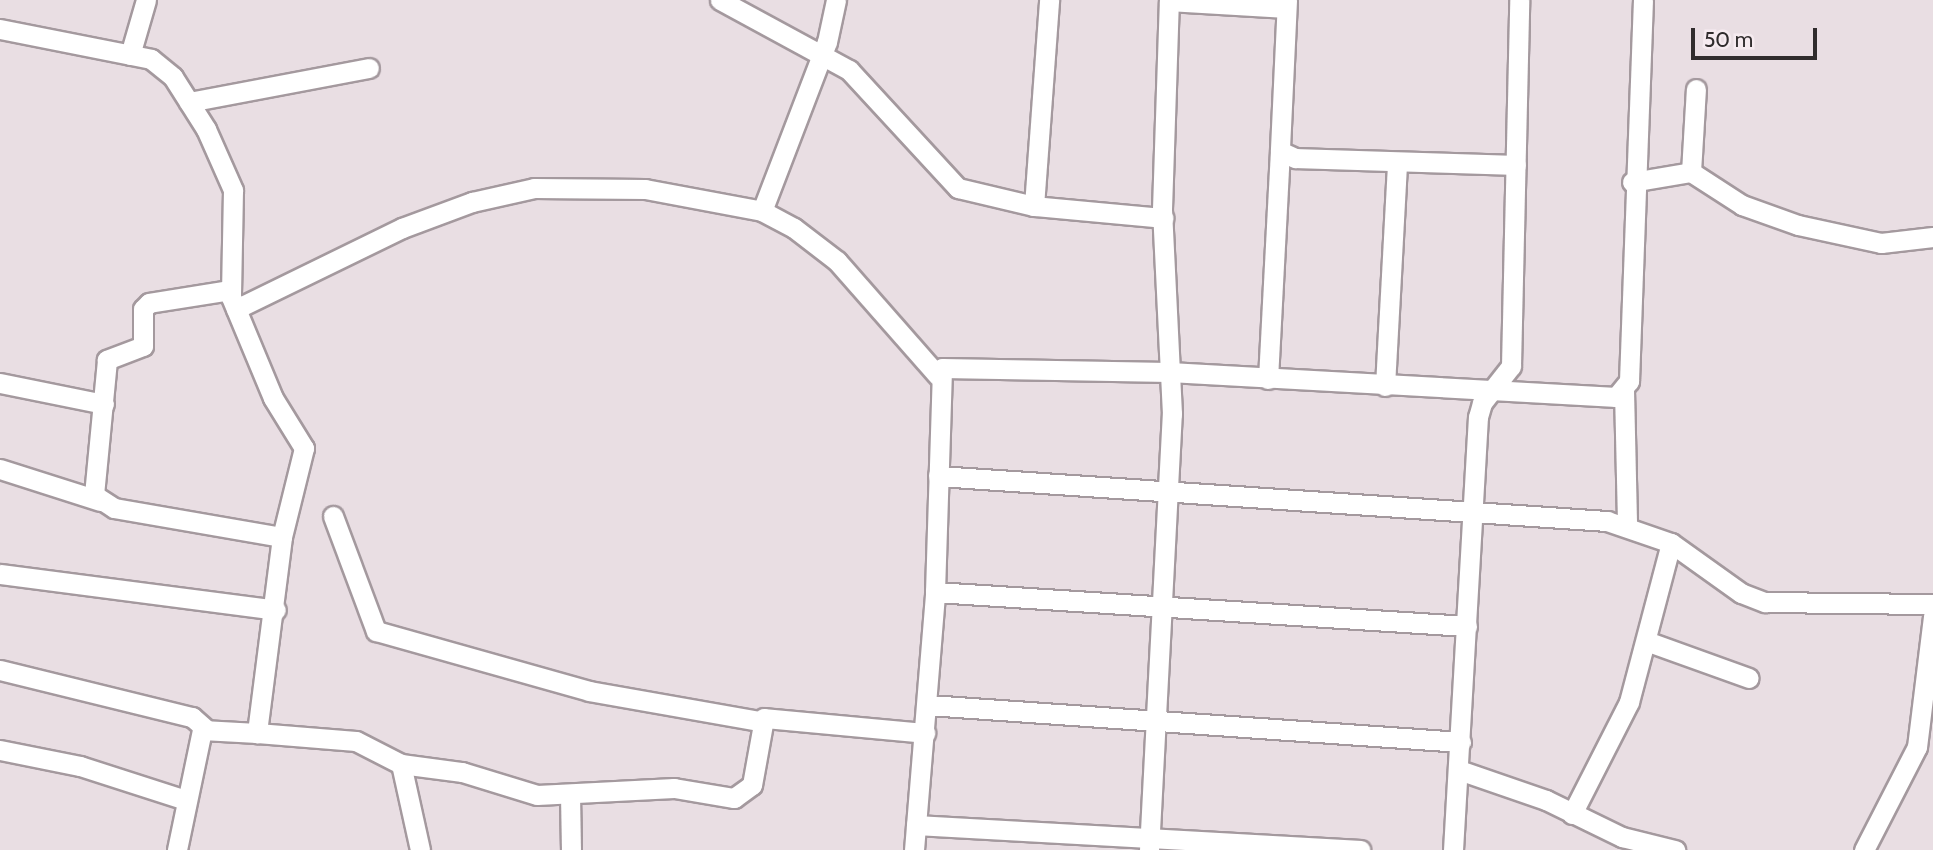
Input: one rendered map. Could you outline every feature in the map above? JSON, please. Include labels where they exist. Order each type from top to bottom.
[{"type":"street","points":[[130,55],[146,0]]},
{"type":"street","points":[[720,0],[849,70],[958,188],[1034,206],[1163,218]]},
{"type":"street","points":[[762,211],[821,55],[836,0]]},
{"type":"street","points":[[1034,206],[1049,0]]},
{"type":"street","points":[[1452,850],[1475,510],[1478,417],[1511,366],[1519,0]]},
{"type":"street","points":[[1626,524],[1624,390],[1629,381],[1632,182],[1643,0]]},
{"type":"street","points":[[1149,845],[1168,494],[1169,372],[1163,218],[1169,1],[1287,4],[1268,379]]},
{"type":"street","points":[[0,29],[130,55],[162,65],[189,102],[233,190],[230,290],[273,397],[304,447],[282,537],[276,610],[257,733]]},
{"type":"street","points":[[189,102],[369,68]]},
{"type":"street","points":[[1691,172],[1696,89]]},
{"type":"street","points":[[1280,151],[1295,158],[1516,165]]},
{"type":"street","points":[[1385,386],[1397,162]]},
{"type":"street","points":[[1632,182],[1691,172],[1742,205],[1798,225],[1881,243],[1933,237]]},
{"type":"street","points":[[236,309],[402,228],[472,202],[534,188],[645,189],[762,211],[837,261],[938,376]]},
{"type":"street","points":[[100,501],[93,488],[104,404],[102,370],[112,356],[144,346],[143,309],[149,303],[230,290]]},
{"type":"street","points":[[914,850],[928,705],[935,592],[938,376],[948,364],[1169,372],[1607,400],[1624,390]]},
{"type":"street","points":[[0,383],[104,404]]},
{"type":"street","points":[[0,469],[100,501],[282,537]]},
{"type":"street","points":[[938,476],[1168,494],[1475,510],[1626,524],[1671,543],[1741,593],[1765,602],[1933,604]]},
{"type":"street","points":[[333,516],[376,631],[589,691],[760,721],[774,718],[925,733]]},
{"type":"street","points":[[1572,814],[1629,702],[1671,543]]},
{"type":"street","points":[[0,574],[276,610]]},
{"type":"street","points":[[935,592],[1163,604],[1467,626]]},
{"type":"street","points":[[1864,850],[1917,747],[1933,616]]},
{"type":"street","points":[[1646,641],[1749,678]]},
{"type":"street","points":[[0,670],[192,717],[206,729],[356,741],[401,764],[462,772],[537,795],[674,788],[744,795],[752,785],[760,721]]},
{"type":"street","points":[[928,705],[1156,718],[1461,742]]},
{"type":"street","points":[[177,850],[200,734],[206,729]]},
{"type":"street","points":[[0,750],[80,766],[186,800]]},
{"type":"street","points":[[401,764],[420,850]]},
{"type":"street","points":[[1459,770],[1572,814],[1622,837],[1675,850]]},
{"type":"street","points":[[570,794],[571,850]]},
{"type":"street","points":[[916,825],[1149,845],[1360,850]]}]
